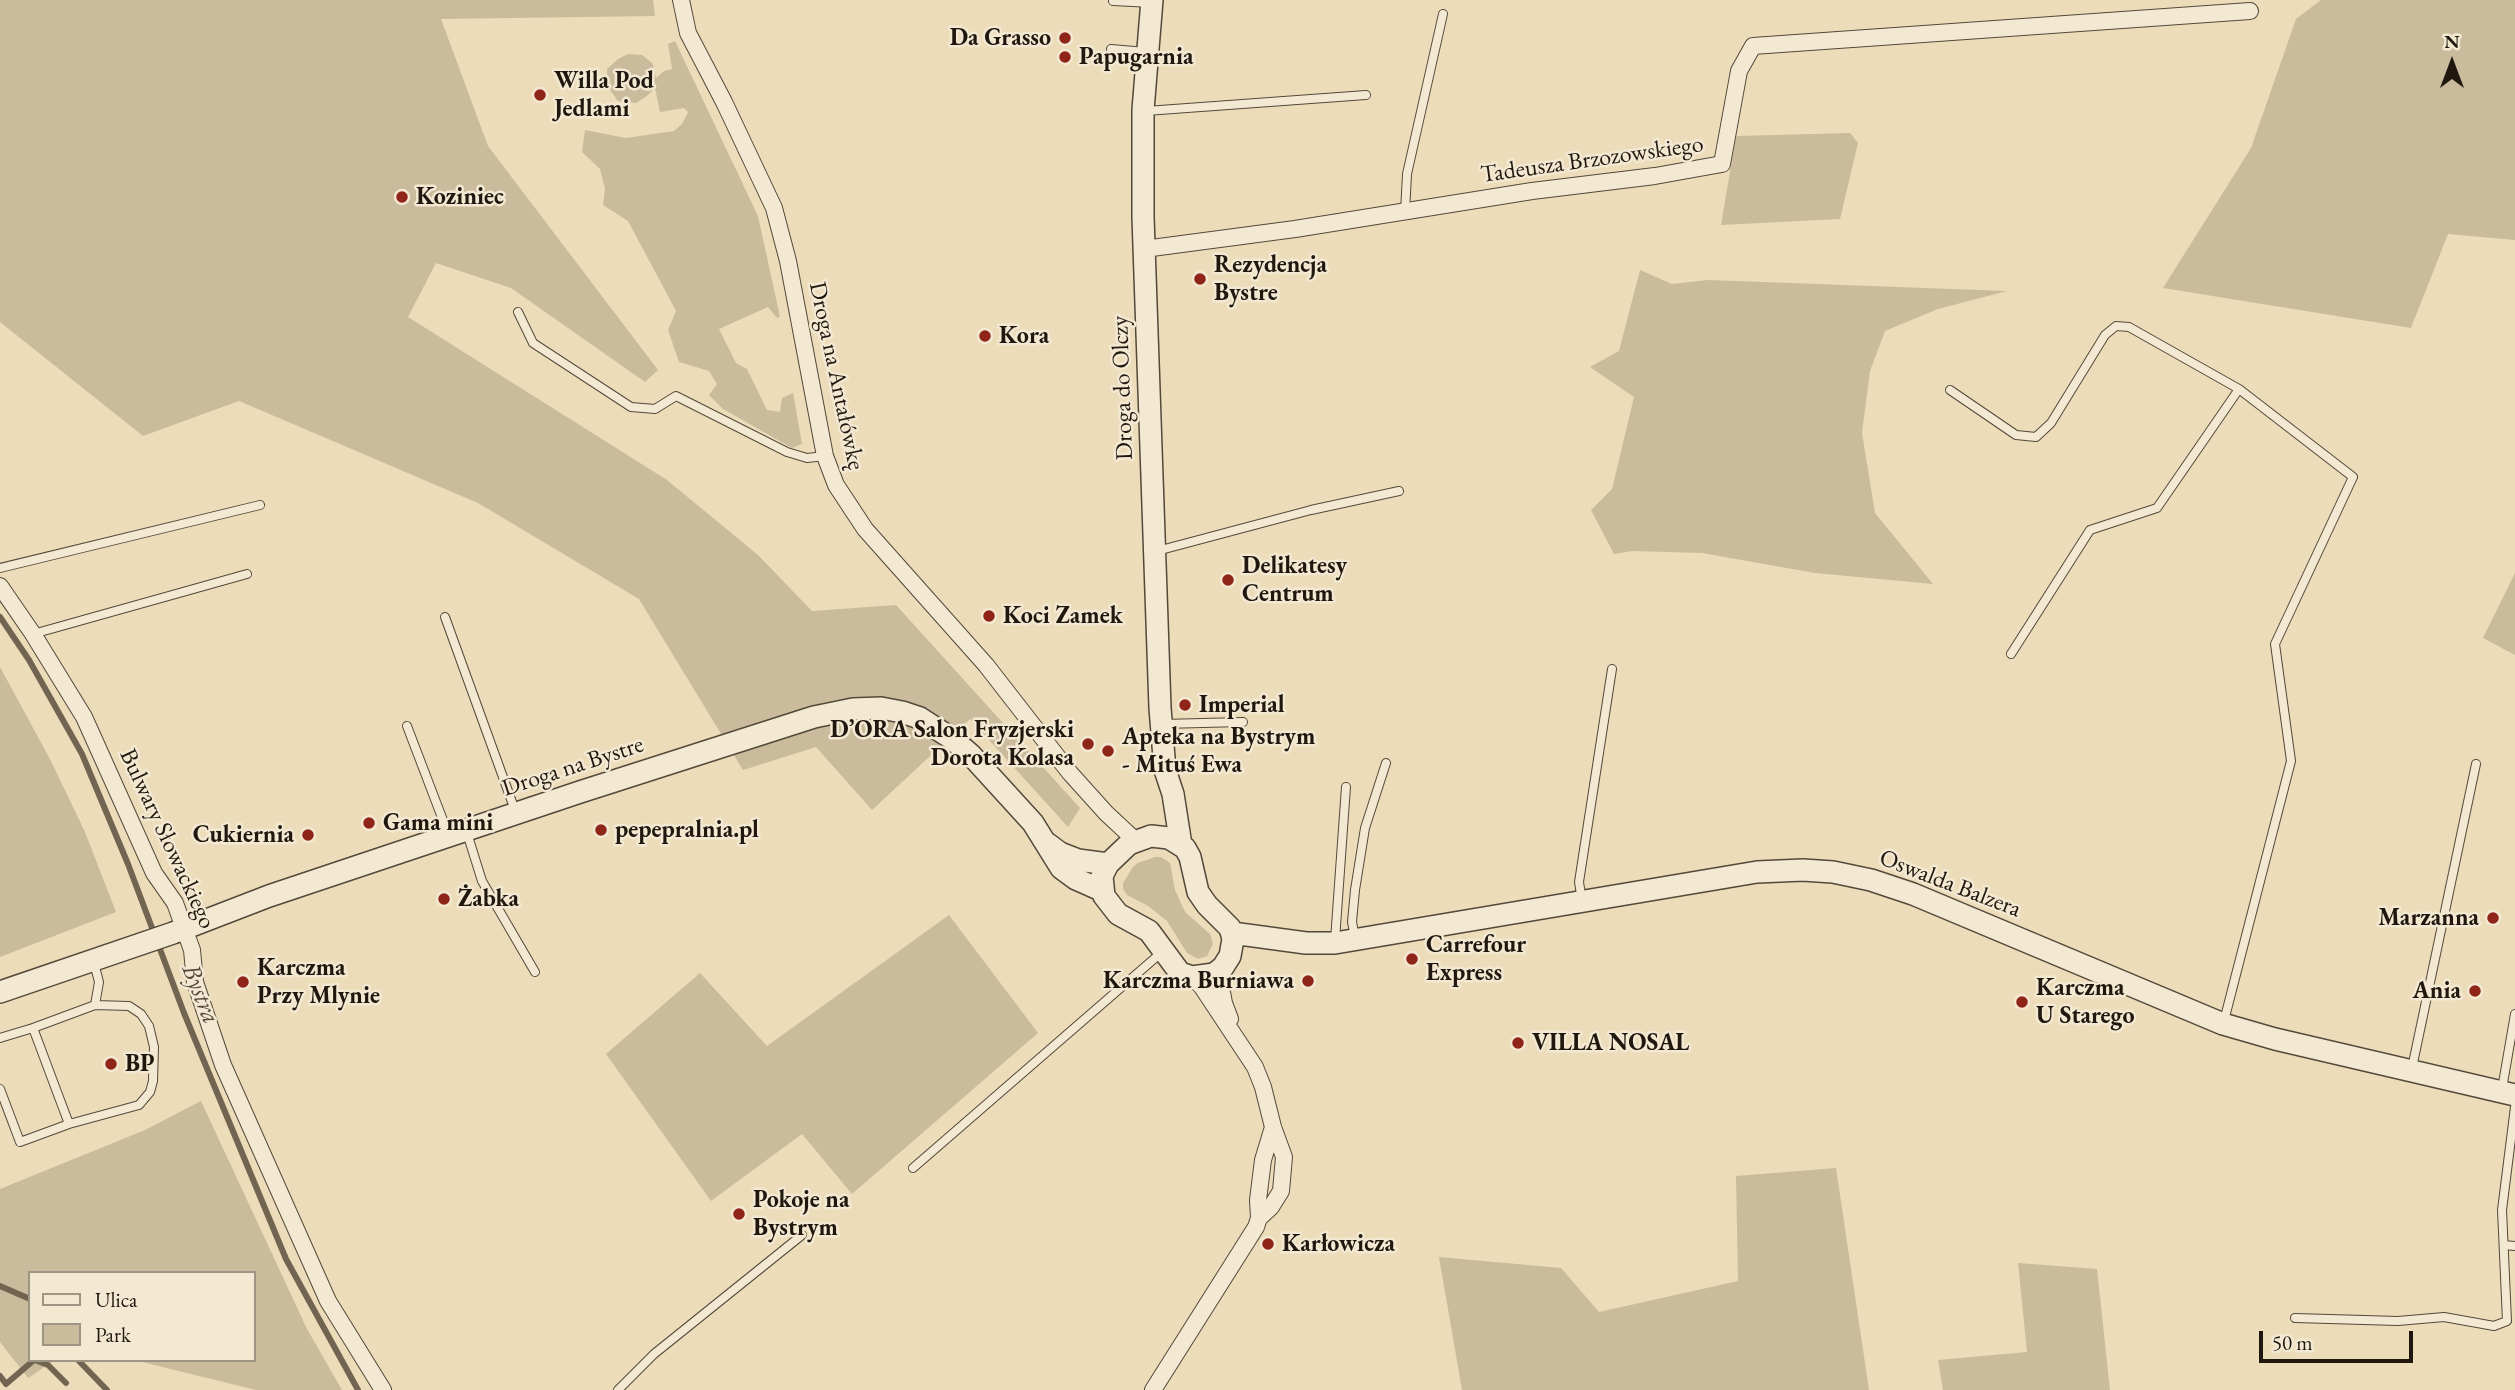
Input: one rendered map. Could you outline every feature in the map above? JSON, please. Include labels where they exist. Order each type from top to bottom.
[{"type":"street","name":"Droga na Antałówkę","points":[[681,0],[688,33],[774,208],[788,261],[825,456],[836,485],[865,529],[986,665],[1070,773],[1106,813],[1143,838]]},
{"type":"street","name":"Droga do Olczy","points":[[1143,838],[1162,805],[1166,774],[1154,552],[1142,156],[1152,2]]},
{"type":"street","name":"Tadeusza Brzozowskiego","points":[[1144,249],[1532,191],[1655,176],[1722,164],[1739,71],[1753,46],[2250,11]]},
{"type":"street","name":"Bulwary Słowackiego","points":[[0,586],[33,634],[93,734],[154,873],[175,903],[179,930],[192,950],[195,982],[223,1065],[328,1301],[383,1390]]},
{"type":"street","name":"Droga na Bystre","points":[[0,992],[516,813],[814,717],[847,710],[895,710],[920,718],[951,738],[1033,823],[1061,868],[1076,879],[1103,891]]},
{"type":"street","name":"Droga do Olczy","points":[[1166,774],[1173,794],[1181,845],[1190,857],[1195,885],[1207,905],[1227,924],[1232,933]]},
{"type":"street","name":"Droga na Antałówkę","points":[[1106,813],[1113,858]]},
{"type":"street","points":[[1153,1390],[1244,1248],[1259,1218],[1258,1200],[1264,1160],[1273,1127],[1255,1067],[1202,987],[1176,970],[1145,928],[1112,909],[1103,891],[1102,876],[1113,858],[1143,838],[1169,838],[1181,845]]},
{"type":"street","name":"Droga na Bystre","points":[[1047,843],[1060,853],[1078,860],[1113,858]]},
{"type":"street","name":"Oswalda Balzera","points":[[1232,933],[1306,943],[1335,943],[1757,872],[1803,870],[1845,874],[1913,894],[2223,1024],[2511,1098]]},
{"type":"street","points":[[1232,933],[1224,963],[1224,1003],[1237,1038]]},
{"type":"street","name":"Oswalda Balzera","points":[[1192,978],[1206,976],[1224,963],[1306,943]]},
{"type":"lane","points":[[1113,1],[1152,2]]},
{"type":"lane","points":[[1405,212],[1407,174],[1443,14]]},
{"type":"lane","points":[[1111,49],[1147,52]]},
{"type":"lane","points":[[1143,110],[1366,95]]},
{"type":"lane","points":[[518,312],[533,344],[631,407],[654,409],[676,396],[787,452],[807,458],[825,456]]},
{"type":"lane","points":[[1950,390],[2016,435],[2036,437],[2051,423],[2105,335],[2116,326],[2129,327],[2239,389],[2353,477],[2275,644],[2291,761],[2223,1024]]},
{"type":"lane","points":[[2011,654],[2090,530],[2157,508],[2239,389]]},
{"type":"lane","points":[[1154,552],[1167,551],[1311,510],[1399,491]]},
{"type":"lane","points":[[0,568],[260,505]]},
{"type":"lane","points":[[33,634],[247,574]]},
{"type":"lane","points":[[445,617],[516,813]]},
{"type":"lane","points":[[1582,901],[1579,882],[1612,669]]},
{"type":"lane","points":[[1162,724],[1244,722]]},
{"type":"lane","points":[[407,726],[482,881],[536,972]]},
{"type":"lane","points":[[1356,940],[1352,922],[1365,828],[1387,763]]},
{"type":"lane","points":[[2411,1071],[2476,764]]},
{"type":"lane","points":[[1335,943],[1346,787]]},
{"type":"lane","points":[[913,1168],[1163,951]]},
{"type":"lane","points":[[93,960],[99,982],[95,1004]]},
{"type":"lane","points":[[0,1038],[95,1004],[129,1006],[141,1014],[149,1026],[154,1047],[153,1081],[150,1092],[139,1105],[69,1124],[20,1142],[0,1089]]},
{"type":"lane","points":[[2295,1318],[2398,1321],[2444,1317],[2494,1326],[2507,1321],[2502,1210],[2515,1014]]},
{"type":"lane","points":[[33,1028],[69,1124]]},
{"type":"lane","points":[[618,1390],[654,1354],[802,1236]]},
{"type":"lane","points":[[2504,1245],[2515,1246]]},
{"type":"green space","points":[[0,0],[653,0],[655,16],[441,19],[488,146],[658,370],[645,382],[511,288],[436,263],[408,317],[667,480],[758,555],[812,611],[896,605],[1080,808],[1068,827],[970,719],[872,810],[816,747],[743,770],[639,599],[478,503],[239,401],[143,436],[0,322]]},
{"type":"green space","points":[[2321,0],[2515,0],[2515,240],[2448,234],[2411,328],[2163,288],[2251,148],[2296,19]]},
{"type":"green space","points":[[675,41],[758,216],[780,317],[777,318],[768,307],[719,329],[736,363],[747,369],[767,410],[780,412],[782,398],[793,393],[802,444],[792,448],[723,409],[709,395],[717,384],[709,371],[679,362],[668,330],[676,311],[628,221],[603,205],[605,189],[600,169],[582,152],[585,130],[626,138],[674,131],[682,124],[688,112],[684,108],[660,112],[655,88],[636,103],[618,101],[608,87],[607,69],[628,54],[642,55],[653,64],[656,78],[664,71],[672,69],[668,44]]},
{"type":"green space","points":[[1850,133],[1858,143],[1840,219],[1721,225],[1736,136]]},
{"type":"green space","points":[[1640,270],[1672,284],[1708,280],[2007,291],[1938,309],[1885,331],[1870,371],[1862,433],[1875,513],[1933,584],[1815,573],[1702,553],[1632,551],[1614,554],[1591,510],[1612,489],[1634,397],[1590,367],[1619,351]]},
{"type":"green space","points":[[2515,573],[2515,655],[2483,638]]},
{"type":"green space","points":[[0,667],[51,761],[85,832],[116,912],[0,957]]},
{"type":"green space","points":[[1161,857],[1170,863],[1175,890],[1185,912],[1210,934],[1213,944],[1207,956],[1198,959],[1187,953],[1167,921],[1148,906],[1127,895],[1123,889],[1123,883],[1133,867]]},
{"type":"green space","points":[[949,915],[1038,1033],[852,1194],[802,1134],[711,1201],[606,1054],[700,973],[767,1046]]},
{"type":"green space","points":[[201,1101],[307,1329],[342,1390],[256,1390],[142,1362],[256,1362],[256,1271],[28,1271],[28,1362],[52,1362],[28,1378],[0,1342],[0,1189],[145,1130]]},
{"type":"green space","points":[[1836,1168],[1869,1390],[1462,1390],[1439,1257],[1561,1268],[1599,1312],[1738,1281],[1736,1176]]},
{"type":"green space","points":[[2018,1263],[2097,1269],[2110,1390],[1943,1390],[1938,1360],[2027,1352]]},
{"type":"waterway","name":"Bystra","points":[[0,617],[29,660],[82,754],[128,864],[184,1013],[286,1259],[358,1390]]},
{"type":"waterway","points":[[0,1286],[28,1298]]},
{"type":"waterway","points":[[0,1376],[6,1384],[32,1362]]},
{"type":"waterway","points":[[40,1362],[48,1365],[66,1383]]},
{"type":"waterway","points":[[80,1362],[107,1390]]},
{"type":"place","name":"Da Grasso","points":[[1065,38]]},
{"type":"place","name":"Papugarnia","points":[[1065,57]]},
{"type":"place","name":"Willa Pod Jedlami","points":[[540,95]]},
{"type":"place","name":"Koziniec","points":[[402,197]]},
{"type":"place","name":"Rezydencja Bystre","points":[[1200,279]]},
{"type":"place","name":"Kora","points":[[985,336]]},
{"type":"place","name":"Delikatesy Centrum","points":[[1228,580]]},
{"type":"place","name":"Koci Zamek","points":[[989,616]]},
{"type":"place","name":"Imperial","points":[[1185,705]]},
{"type":"place","name":"D’ORA Salon Fryzjerski Dorota Kolasa","points":[[1088,744]]},
{"type":"place","name":"Apteka na Bystrym - Mituś Ewa","points":[[1108,751]]},
{"type":"place","name":"Gama mini","points":[[369,823]]},
{"type":"place","name":"pepepralnia.pl","points":[[601,830]]},
{"type":"place","name":"Cukiernia","points":[[308,835]]},
{"type":"place","name":"Żabka","points":[[444,899]]},
{"type":"place","name":"Marzanna","points":[[2493,918]]},
{"type":"place","name":"Carrefour Express","points":[[1412,959]]},
{"type":"place","name":"Karczma Burniawa","points":[[1308,981]]},
{"type":"place","name":"Karczma Przy Mlynie","points":[[243,982]]},
{"type":"place","name":"Ania","points":[[2475,991]]},
{"type":"place","name":"Karczma U Starego","points":[[2022,1002]]},
{"type":"place","name":"VILLA NOSAL","points":[[1518,1043]]},
{"type":"place","name":"BP","points":[[111,1064]]},
{"type":"place","name":"Pokoje na Bystrym","points":[[739,1214]]},
{"type":"place","name":"Karłowicza","points":[[1268,1244]]}]
